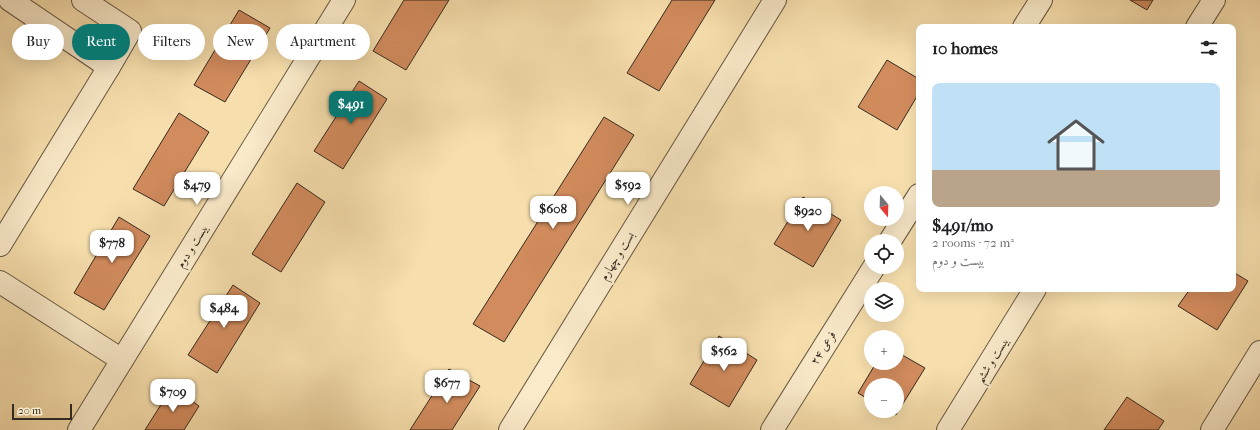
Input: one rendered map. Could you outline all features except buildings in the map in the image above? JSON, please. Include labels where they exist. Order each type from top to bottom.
[{"type":"street","points":[[10,0],[109,66]]},
{"type":"street","points":[[0,245],[130,31],[83,0]]},
{"type":"street","name":"بیست و دوم","points":[[79,430],[344,0]]},
{"type":"street","name":"بست و چهارم","points":[[510,430],[774,0]]},
{"type":"street","points":[[1026,24],[1041,0]]},
{"type":"street","points":[[1199,24],[1214,0]]},
{"type":"street","points":[[894,234],[916,200]]},
{"type":"street","name":"فرعی ۲۴","points":[[772,430],[870,274]]},
{"type":"street","points":[[0,282],[122,360]]},
{"type":"street","name":"بیست و ششم","points":[[948,430],[1033,292]]},
{"type":"street","points":[[1212,430],[1260,352]]}]
